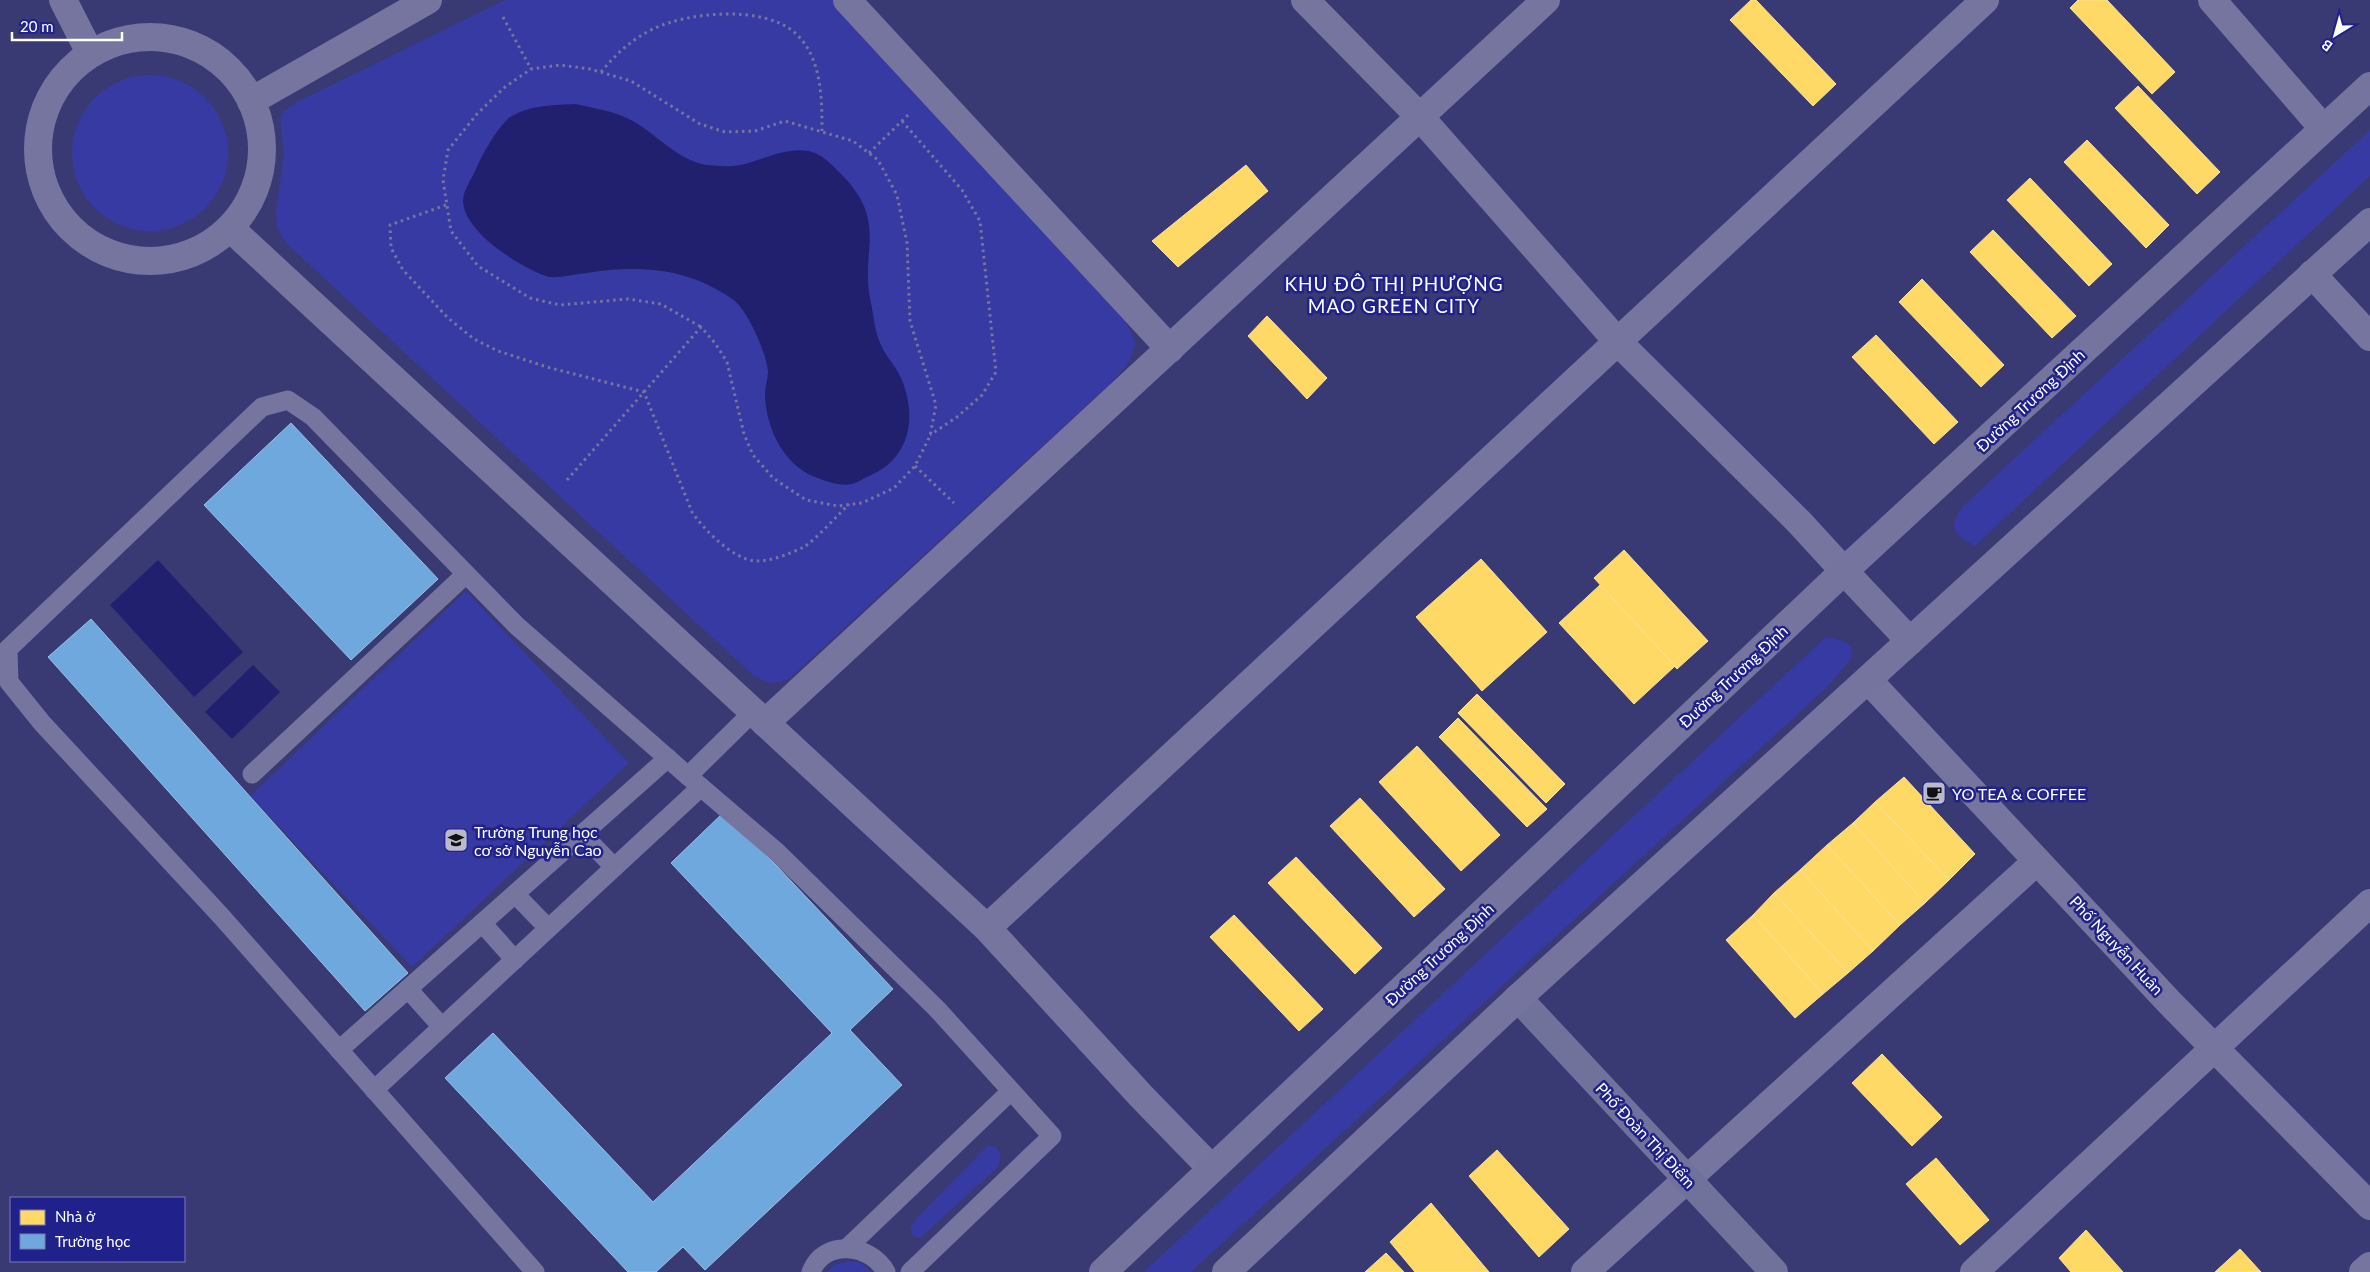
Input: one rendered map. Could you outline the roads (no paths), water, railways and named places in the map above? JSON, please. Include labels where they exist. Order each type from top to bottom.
[{"type":"main road","name":"Đường Trương Định","points":[[1103,1272],[1844,571],[2370,86]]},
{"type":"main road","points":[[1226,1272],[1518,998],[2370,222]]},
{"type":"main road","points":[[1844,571],[1910,641]]},
{"type":"street","points":[[63,0],[90,53]]},
{"type":"street","points":[[847,0],[1170,349]]},
{"type":"street","points":[[1305,0],[1421,118],[1618,342],[1800,523],[1844,571]]},
{"type":"street","points":[[759,717],[1170,349],[1546,0]]},
{"type":"street","points":[[987,928],[1985,0]]},
{"type":"street","points":[[2212,0],[2323,128]]},
{"type":"street","points":[[251,101],[418,2]]},
{"type":"street","points":[[139,37],[155,37],[189,44],[205,51],[232,72],[251,101],[261,134],[260,168],[250,201],[230,228],[207,246],[166,260],[144,261],[122,258],[95,247],[71,230],[53,207],[38,166],[38,136],[45,108],[55,89],[68,71],[90,53],[122,40],[139,37]]},
{"type":"street","points":[[230,228],[987,928],[1140,1096],[1211,1168]]},
{"type":"street","points":[[2312,274],[2370,337]]},
{"type":"street","name":"Phố Nguyễn Huân","points":[[1868,680],[2037,861],[2076,899],[2170,1002],[2370,1206]]},
{"type":"street","points":[[1585,1272],[2037,861]]},
{"type":"street","points":[[1974,1272],[2370,903]]},
{"type":"street","name":"Phố Đoàn Thị Điểm","points":[[1518,998],[1774,1272]]},
{"type":"street","points":[[2363,1272],[2370,1266]]},
{"type":"lane","points":[[535,1272],[222,916],[42,723],[9,682],[8,649],[262,407],[288,400],[313,417],[517,626],[777,852],[937,1009],[1052,1136],[910,1272]]},
{"type":"lane","points":[[252,774],[466,574]]},
{"type":"lane","points":[[374,1090],[614,867],[695,781],[759,717]]},
{"type":"lane","points":[[339,1050],[668,758]]},
{"type":"lane","points":[[582,834],[614,867]]},
{"type":"lane","points":[[515,894],[548,928]]},
{"type":"lane","points":[[482,923],[515,960]]},
{"type":"lane","points":[[408,989],[442,1027]]},
{"type":"lane","points":[[847,1248],[1011,1091]]},
{"type":"lane","points":[[810,1272],[821,1258],[834,1251],[847,1248],[873,1255],[886,1272]]},
{"type":"place","name":"YO TEA & COFFEE","points":[[1934,793]]},
{"type":"place","name":"Trường Trung học cơ sở Nguyễn Cao","points":[[456,840]]},
{"type":"district","name":"KHU ĐÔ THỊ PHƯỢNG MAO GREEN CITY","points":[[1394,294]]}]
